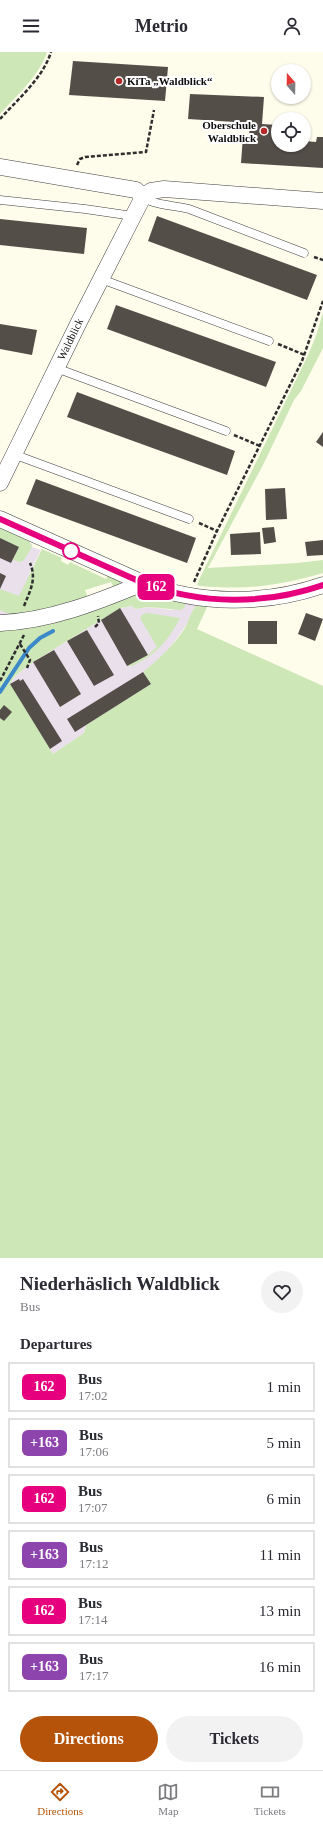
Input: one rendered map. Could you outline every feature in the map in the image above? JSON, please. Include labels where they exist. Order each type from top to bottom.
[{"type":"street","points":[[0,167],[136,190],[143,196],[151,191],[164,190],[323,201]]},
{"type":"street","name":"Waldblick","points":[[0,483],[13,454],[143,196]]},
{"type":"street","points":[[0,519],[143,583],[164,590],[188,595],[219,599],[260,600],[285,596],[323,586]]},
{"type":"street","points":[[0,623],[25,620],[98,601],[143,583]]},
{"type":"lane","points":[[143,196],[156,203],[175,205],[189,209],[304,253]]},
{"type":"lane","points":[[0,200],[85,209],[133,216]]},
{"type":"lane","points":[[101,279],[269,341]]},
{"type":"lane","points":[[56,368],[226,431]]},
{"type":"lane","points":[[13,454],[189,519]]},
{"type":"path","points":[[0,119],[39,75],[48,62],[51,52]]},
{"type":"path","points":[[77,165],[80,159],[85,157],[146,152],[154,110]]},
{"type":"path","points":[[192,587],[305,355],[323,300]]},
{"type":"path","points":[[269,341],[305,355]]},
{"type":"path","points":[[226,431],[260,446]]},
{"type":"path","points":[[189,519],[218,531]]},
{"type":"path","points":[[0,680],[20,644],[34,576],[30,563]]},
{"type":"path","points":[[95,627],[99,623],[99,619]]},
{"type":"path","points":[[20,644],[30,662],[27,668]]},
{"type":"shaded area","points":[[0,526],[32,544],[32,547],[41,550],[30,572],[17,615],[6,614],[3,625],[0,625]]},
{"type":"shaded area","points":[[185,602],[198,604],[194,608],[187,624],[172,645],[162,657],[143,672],[151,684],[86,725],[84,733],[53,754],[10,684],[15,676],[33,662],[120,608],[133,606],[135,609],[148,607],[172,610]]},
{"type":"green space","points":[[0,52],[47,52],[39,69],[33,77],[0,114]]},
{"type":"green space","points":[[323,312],[323,348],[301,391],[294,400],[264,463],[208,568],[323,560],[323,573],[262,586],[217,587],[197,585],[309,353]]},
{"type":"green space","points":[[0,526],[29,540],[32,547],[24,560],[20,562],[13,560],[19,547],[0,538]]},
{"type":"green space","points":[[42,549],[62,558],[61,561],[68,565],[70,562],[106,579],[108,575],[120,581],[120,587],[115,590],[111,582],[85,590],[88,598],[43,612],[20,615],[9,614],[0,610],[0,589],[19,596]]},
{"type":"green space","points":[[142,591],[185,602],[185,607],[181,610],[148,607],[135,609],[132,606],[120,608],[33,662],[15,676],[10,684],[53,754],[84,733],[86,725],[151,684],[143,672],[176,641],[198,604],[208,605],[197,629],[323,686],[323,1258],[0,1258],[0,625]]},
{"type":"green space","points":[[148,613],[180,618],[169,637],[160,647],[142,661],[135,665],[127,666],[148,655],[157,647],[140,618],[143,614]]},
{"type":"building","name":"KiTa „Waldblick“","points":[[73,61],[168,67],[165,101],[69,95]]},
{"type":"building","name":"Oberschule Waldblick","points":[[190,94],[264,97],[262,124],[271,125],[271,152],[311,152],[311,142],[316,142],[317,137],[323,137],[323,168],[241,163],[243,136],[249,137],[250,123],[188,119]]},
{"type":"building","points":[[157,216],[317,275],[307,300],[148,241]]},
{"type":"building","points":[[0,219],[87,228],[84,254],[0,245]]},
{"type":"building","points":[[116,305],[276,362],[266,387],[107,329]]},
{"type":"building","points":[[0,324],[37,330],[32,355],[0,349]]},
{"type":"building","points":[[77,392],[235,451],[227,475],[67,417]]},
{"type":"building","points":[[323,432],[323,447],[316,442]]},
{"type":"building","points":[[36,479],[196,538],[187,563],[26,504]]},
{"type":"building","points":[[285,488],[287,519],[266,520],[265,489]]},
{"type":"building","points":[[274,527],[276,542],[264,544],[262,528]]},
{"type":"building","points":[[260,532],[261,554],[231,555],[230,534]]},
{"type":"building","points":[[0,538],[19,547],[11,563],[0,558]]},
{"type":"building","points":[[323,540],[323,555],[307,556],[305,542]]},
{"type":"building","points":[[0,573],[6,576],[0,589]]},
{"type":"building","points":[[120,608],[148,655],[127,666],[101,620]]},
{"type":"building","points":[[306,613],[323,619],[315,641],[298,634]]},
{"type":"building","points":[[248,621],[277,621],[277,644],[248,644]]},
{"type":"building","points":[[87,630],[114,675],[94,686],[67,641]]},
{"type":"building","points":[[54,650],[81,694],[60,707],[33,662]]},
{"type":"building","points":[[143,672],[151,684],[75,732],[67,719]]},
{"type":"building","points":[[19,679],[20,681],[23,679],[62,741],[50,749],[10,684]]},
{"type":"building","points":[[4,705],[12,712],[4,721],[0,718],[0,710]]},
{"type":"waterway","points":[[0,692],[29,648],[40,638],[53,631]]},
{"type":"bus line","name":"162","points":[[0,519],[143,583],[164,590],[188,595],[232,600],[260,600],[285,596],[323,585]]},
{"type":"place","name":"KiTa „Waldblick“","points":[[119,81]]},
{"type":"place","name":"Oberschule Waldblick","points":[[264,131]]}]
